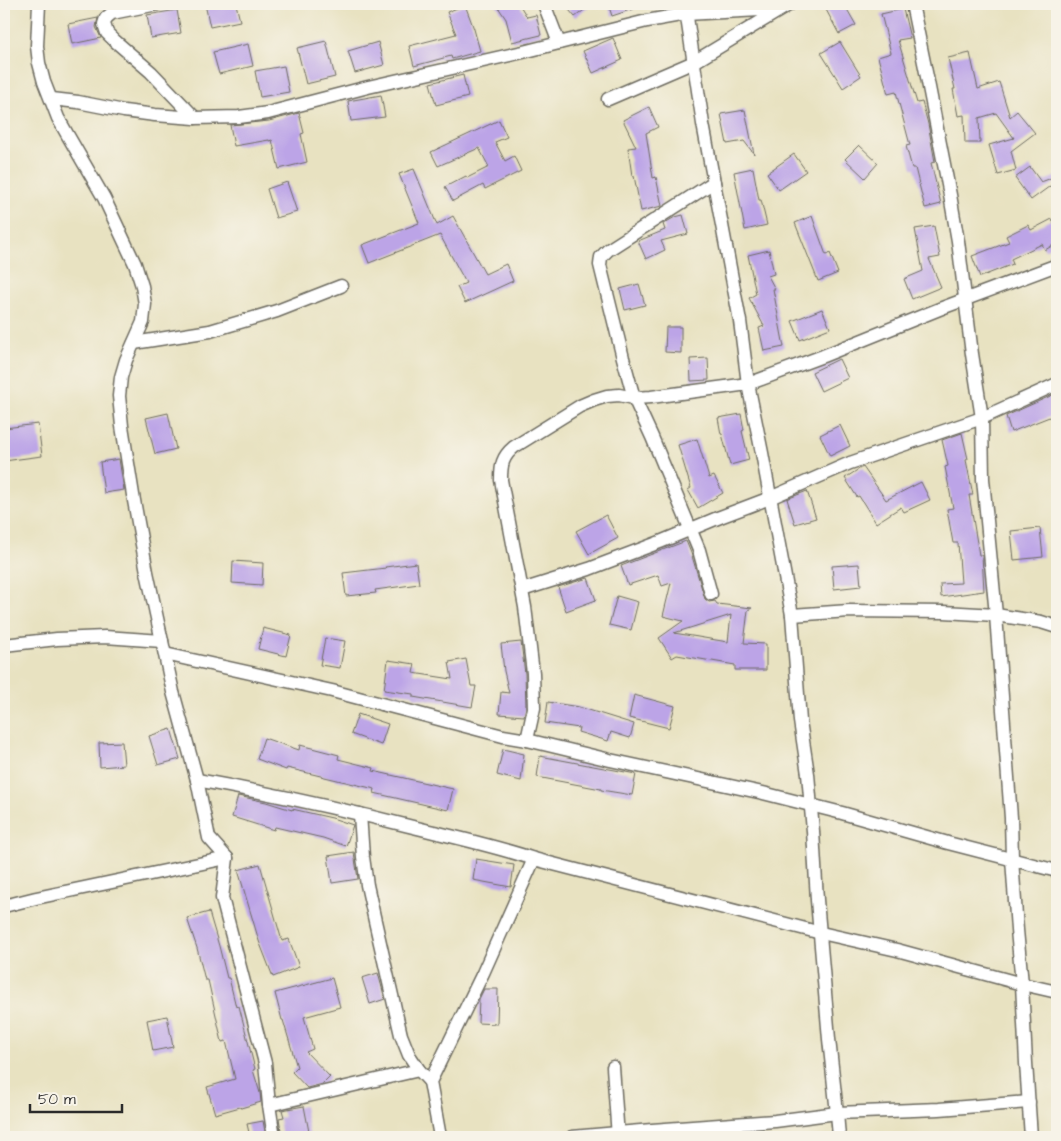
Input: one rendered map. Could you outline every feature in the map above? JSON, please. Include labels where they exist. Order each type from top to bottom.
[{"type":"street","points":[[39,4],[36,46],[44,82],[58,118],[104,198],[135,264],[142,286],[145,304],[143,322],[126,360],[121,377],[119,396],[122,426],[147,572],[165,654],[210,838],[226,858],[222,898],[265,1063],[274,1137]]},
{"type":"street","points":[[157,4],[111,8],[104,24],[108,33],[115,41],[150,72],[195,118]]},
{"type":"street","points":[[544,4],[559,43]]},
{"type":"street","points":[[912,4],[958,241],[982,418],[983,479],[996,614],[1031,1137]]},
{"type":"street","points":[[52,100],[78,102],[155,115],[195,118],[239,117],[268,112],[647,22],[686,9],[785,6]]},
{"type":"street","points":[[608,99],[694,62],[785,6]]},
{"type":"street","points":[[686,9],[703,124],[740,321],[748,384],[792,615],[800,721],[811,804],[829,1039],[839,1137]]},
{"type":"street","points":[[711,594],[703,563],[690,529],[634,398],[600,265],[601,257],[608,250],[714,182]]},
{"type":"street","points":[[527,740],[534,708],[533,673],[522,590],[501,480],[501,466],[506,454],[514,447],[580,406],[594,400],[607,396],[619,395],[634,398],[748,384],[1057,265]]},
{"type":"street","points":[[134,343],[210,332],[277,311],[341,286]]},
{"type":"street","points":[[522,590],[588,569],[660,542],[720,516],[770,498],[850,463],[982,418],[1057,384]]},
{"type":"street","points":[[792,615],[849,611],[996,614],[1057,626]]},
{"type":"street","points":[[4,645],[105,637],[162,641]]},
{"type":"street","points":[[165,654],[332,691],[503,736],[811,804],[929,838],[1057,871]]},
{"type":"street","points":[[197,780],[360,814],[508,850],[534,859],[1057,992]]},
{"type":"street","points":[[360,814],[363,857],[375,921],[401,1035],[409,1056],[430,1082],[440,1137]]},
{"type":"street","points":[[4,906],[226,858]]},
{"type":"street","points":[[430,1082],[483,973],[534,859]]},
{"type":"street","points":[[613,1067],[618,1135]]},
{"type":"street","points":[[269,1105],[419,1070]]},
{"type":"street","points":[[572,1137],[618,1135],[837,1114],[1029,1102]]},
{"type":"building","points":[[205,4],[236,4],[240,21],[210,27]]},
{"type":"building","points":[[496,4],[519,4],[527,17],[536,15],[541,35],[512,42],[506,19]]},
{"type":"building","points":[[564,4],[592,4],[575,17]]},
{"type":"building","points":[[608,4],[642,4],[642,6],[612,16]]},
{"type":"building","points":[[823,4],[844,4],[856,25],[839,34]]},
{"type":"building","points":[[465,5],[480,51],[452,59],[451,56],[414,66],[409,46],[456,34],[447,12]]},
{"type":"building","points":[[903,9],[910,38],[898,40],[917,103],[922,102],[928,124],[935,162],[931,163],[941,204],[925,208],[915,168],[912,168],[906,146],[910,145],[896,92],[888,94],[878,57],[891,53],[881,14]]},
{"type":"building","points":[[177,10],[181,33],[151,38],[147,15]]},
{"type":"building","points":[[98,18],[96,27],[101,38],[72,44],[68,24]]},
{"type":"building","points":[[613,38],[622,60],[593,73],[583,51]]},
{"type":"building","points":[[326,41],[335,77],[306,84],[297,48]]},
{"type":"building","points":[[378,42],[384,65],[355,73],[348,51]]},
{"type":"building","points":[[840,42],[861,76],[843,88],[821,53]]},
{"type":"building","points":[[248,44],[253,66],[219,74],[213,52]]},
{"type":"building","points":[[970,53],[978,89],[999,82],[1010,117],[1017,111],[1035,133],[1011,151],[1016,170],[998,175],[989,145],[1014,138],[996,113],[979,118],[980,143],[965,143],[964,115],[958,116],[953,89],[955,89],[948,58]]},
{"type":"building","points":[[284,66],[289,92],[260,97],[255,71]]},
{"type":"building","points":[[463,75],[468,97],[436,105],[430,83]]},
{"type":"building","points":[[381,95],[385,117],[351,121],[348,101]]},
{"type":"building","points":[[649,107],[658,127],[646,133],[653,178],[656,177],[662,206],[641,211],[634,176],[632,176],[628,148],[636,147],[623,120]]},
{"type":"building","points":[[745,110],[754,154],[744,141],[727,144],[721,114]]},
{"type":"building","points":[[299,113],[304,133],[301,134],[307,162],[279,169],[272,140],[234,146],[230,125],[269,121]]},
{"type":"building","points":[[499,120],[507,137],[495,142],[505,161],[514,156],[521,171],[485,189],[483,185],[453,201],[445,187],[489,167],[479,148],[438,166],[431,152]]},
{"type":"building","points":[[859,145],[878,163],[865,178],[845,159]]},
{"type":"building","points":[[794,154],[806,171],[779,190],[767,173]]},
{"type":"building","points":[[1030,167],[1041,182],[1057,176],[1057,181],[1031,200],[1015,178]]},
{"type":"building","points":[[753,168],[759,200],[761,200],[767,225],[745,230],[734,172]]},
{"type":"building","points":[[414,169],[437,225],[453,216],[485,274],[506,264],[513,281],[465,303],[457,287],[466,283],[440,235],[369,263],[362,245],[419,223],[399,174]]},
{"type":"building","points":[[287,182],[297,212],[276,218],[267,189]]},
{"type":"building","points":[[683,215],[688,234],[661,241],[665,250],[646,259],[638,241],[665,230],[663,224]]},
{"type":"building","points":[[812,216],[826,255],[830,253],[838,273],[818,281],[795,223]]},
{"type":"building","points":[[1052,219],[1057,230],[1057,243],[1045,250],[1042,244],[1011,259],[1013,264],[980,277],[972,256],[1009,242],[1006,236],[1028,225],[1031,230]]},
{"type":"building","points":[[934,226],[940,257],[929,259],[941,287],[912,299],[904,279],[923,271],[915,229]]},
{"type":"building","points":[[769,250],[774,274],[768,276],[775,289],[773,289],[784,347],[764,351],[759,328],[764,326],[749,298],[756,294],[748,255]]},
{"type":"building","points":[[639,284],[645,305],[625,310],[620,289]]},
{"type":"building","points":[[822,309],[830,328],[800,340],[792,321]]},
{"type":"building","points":[[666,327],[681,327],[681,353],[665,352]]},
{"type":"building","points":[[708,358],[709,380],[691,381],[690,359]]},
{"type":"building","points":[[839,359],[848,378],[821,391],[812,372]]},
{"type":"building","points":[[1057,393],[1057,414],[1011,432],[1006,416]]},
{"type":"building","points":[[168,413],[176,449],[155,454],[146,418]]},
{"type":"building","points":[[741,414],[744,430],[742,431],[749,460],[730,465],[718,418]]},
{"type":"building","points":[[38,424],[42,456],[4,461],[4,428]]},
{"type":"building","points":[[840,425],[850,446],[830,456],[820,435]]},
{"type":"building","points":[[962,433],[973,495],[969,495],[979,555],[982,555],[984,591],[941,597],[940,584],[961,583],[958,543],[953,543],[947,509],[953,508],[945,467],[948,466],[942,440]]},
{"type":"building","points":[[697,439],[709,478],[714,476],[723,493],[698,508],[688,490],[691,488],[678,445]]},
{"type":"building","points":[[119,459],[124,490],[104,493],[100,462]]},
{"type":"building","points":[[863,467],[886,500],[921,482],[930,500],[904,512],[901,507],[876,523],[845,478]]},
{"type":"building","points":[[807,491],[816,518],[795,524],[787,499]]},
{"type":"building","points":[[606,515],[618,538],[589,554],[576,531]]},
{"type":"building","points":[[1040,528],[1043,557],[1014,560],[1011,531]]},
{"type":"building","points":[[686,541],[705,599],[709,602],[715,601],[717,604],[752,608],[748,610],[744,643],[766,644],[766,670],[735,670],[735,665],[677,655],[672,658],[659,638],[683,621],[663,616],[671,583],[662,586],[658,575],[628,585],[621,566]],"holes":[[[731,615],[728,642],[674,633]]]},
{"type":"building","points":[[233,561],[263,563],[262,585],[232,583]]},
{"type":"building","points":[[416,563],[419,584],[375,590],[376,593],[346,596],[343,573]]},
{"type":"building","points":[[859,564],[861,586],[834,589],[832,566]]},
{"type":"building","points":[[588,578],[596,600],[566,611],[558,587]]},
{"type":"building","points":[[617,596],[638,602],[631,630],[609,625]]},
{"type":"building","points":[[263,628],[291,635],[286,656],[258,649]]},
{"type":"building","points":[[325,638],[345,641],[340,668],[320,665]]},
{"type":"building","points":[[521,642],[525,674],[526,707],[524,716],[499,714],[501,692],[509,693],[501,644]]},
{"type":"building","points":[[466,659],[471,686],[476,686],[472,707],[413,697],[413,694],[384,690],[388,660],[415,664],[413,673],[452,679],[449,662]]},
{"type":"building","points":[[634,695],[675,706],[669,728],[629,718]]},
{"type":"building","points":[[548,702],[579,707],[634,724],[630,738],[611,732],[608,741],[578,732],[579,728],[545,723]]},
{"type":"building","points":[[358,714],[388,724],[381,745],[351,734]]},
{"type":"building","points":[[171,729],[180,759],[158,765],[149,736]]},
{"type":"building","points":[[264,738],[299,750],[300,745],[339,755],[338,759],[374,768],[373,771],[453,789],[448,810],[374,793],[375,789],[287,768],[286,770],[257,759]]},
{"type":"building","points":[[122,742],[124,765],[100,767],[99,743]]},
{"type":"building","points":[[503,749],[524,754],[521,781],[497,775]]},
{"type":"building","points":[[540,756],[636,774],[632,795],[537,777]]},
{"type":"building","points":[[238,796],[332,818],[353,825],[346,846],[323,838],[275,827],[274,830],[232,817]]},
{"type":"building","points":[[354,852],[358,879],[332,883],[328,856]]},
{"type":"building","points":[[476,859],[514,865],[511,887],[473,880]]},
{"type":"building","points":[[260,864],[282,941],[289,939],[299,967],[273,977],[259,941],[238,870]]},
{"type":"building","points":[[209,912],[236,1007],[239,1006],[255,1069],[253,1070],[261,1102],[215,1114],[207,1087],[235,1079],[226,1041],[222,1042],[208,980],[205,980],[187,918]]},
{"type":"building","points":[[378,973],[385,999],[370,1004],[362,978]]},
{"type":"building","points":[[332,978],[340,1007],[304,1017],[313,1049],[306,1052],[330,1077],[323,1084],[307,1088],[292,1072],[297,1067],[275,993]]},
{"type":"building","points":[[484,989],[498,989],[497,1024],[478,1023],[479,999]]},
{"type":"building","points":[[167,1016],[173,1047],[153,1051],[147,1020]]},
{"type":"building","points":[[304,1106],[310,1137],[282,1137],[279,1118],[284,1117],[282,1110]]},
{"type":"building","points":[[263,1121],[266,1137],[250,1137],[247,1124]]}]
